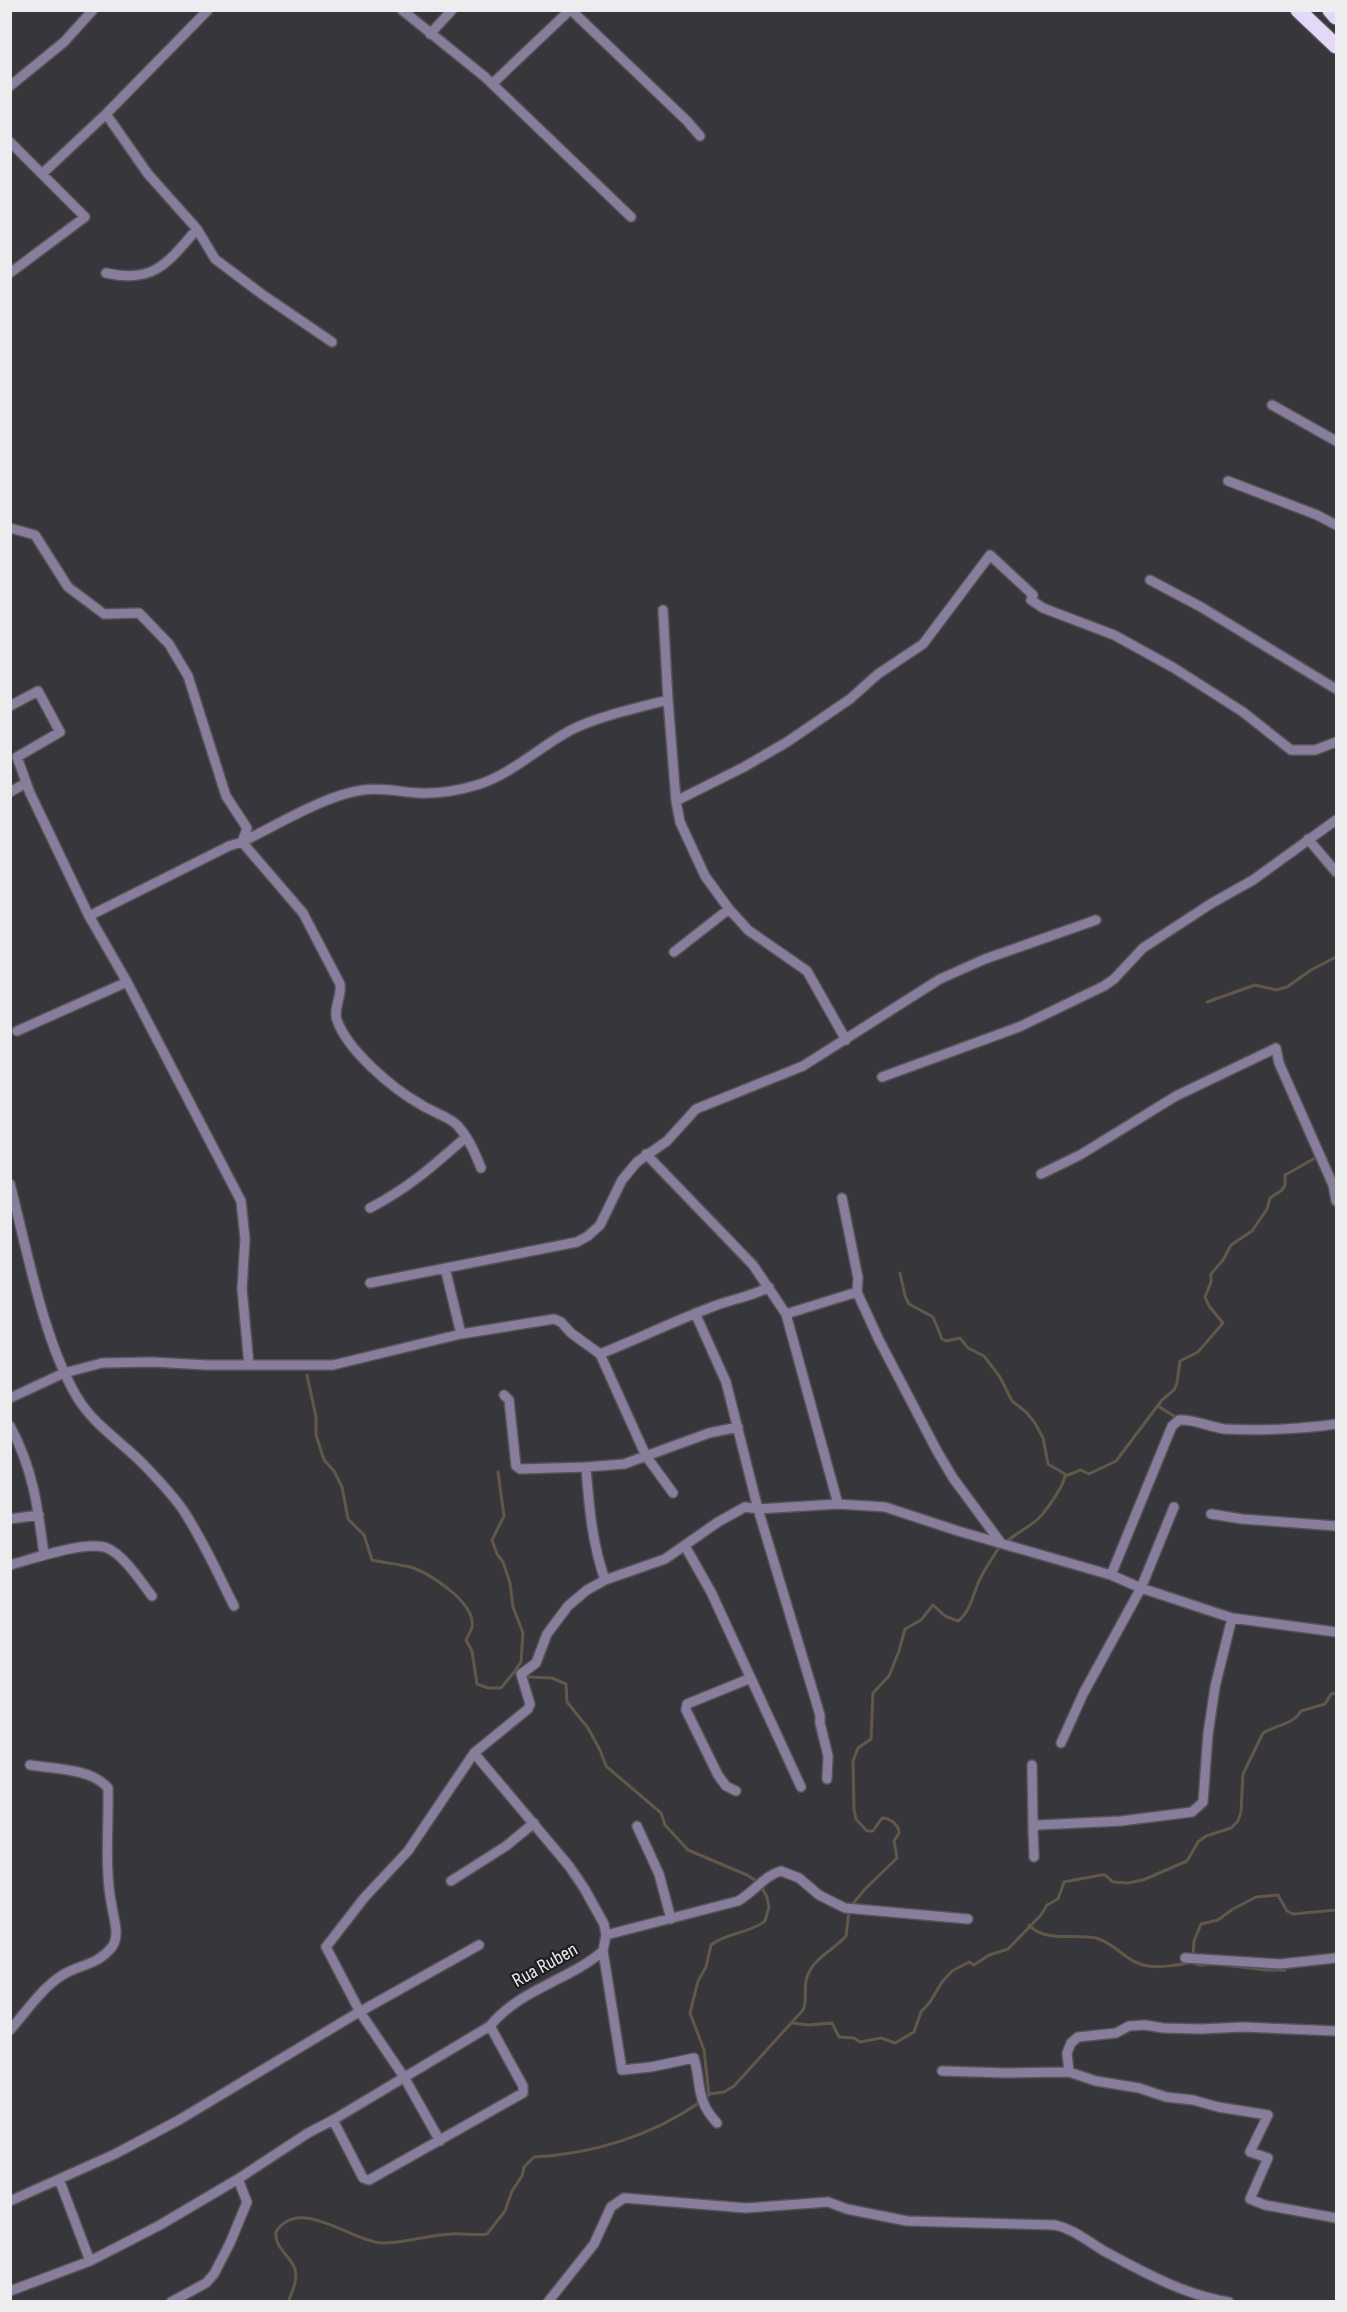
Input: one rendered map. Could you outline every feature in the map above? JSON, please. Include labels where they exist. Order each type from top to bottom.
[{"type":"highway","points":[[1298,10],[1336,46]]},
{"type":"highway","points":[[1330,10],[1336,17]]},
{"type":"street","points":[[10,86],[64,42],[93,10]]},
{"type":"street","points":[[42,174],[106,114],[208,10]]},
{"type":"street","points":[[402,10],[492,84],[631,217]]},
{"type":"street","points":[[430,34],[452,10]]},
{"type":"street","points":[[492,84],[570,10],[700,136]]},
{"type":"street","points":[[106,114],[148,174],[198,229],[215,258],[262,295],[332,342]]},
{"type":"street","points":[[10,142],[86,217],[10,273]]},
{"type":"street","points":[[106,273],[126,277],[154,271],[168,261],[198,229]]},
{"type":"street","points":[[1272,405],[1336,441]]},
{"type":"street","points":[[1228,481],[1317,515],[1336,525]]},
{"type":"street","points":[[10,528],[35,535],[68,587],[104,614],[139,614],[169,644],[188,676],[226,796],[247,828],[242,842]]},
{"type":"street","points":[[676,801],[744,767],[787,742],[850,699],[878,674],[923,644],[990,555],[1033,595],[1031,600],[1043,608],[1114,635],[1174,668],[1243,712],[1291,750],[1315,750],[1336,742]]},
{"type":"street","points":[[1150,580],[1201,607],[1336,689]]},
{"type":"street","points":[[663,610],[676,801],[680,822],[705,876],[729,909],[748,930],[807,971],[846,1040]]},
{"type":"street","points":[[10,705],[38,691],[60,732],[16,757],[26,783],[89,916],[127,982],[241,1201],[246,1239],[242,1289],[249,1365]]},
{"type":"street","points":[[89,916],[229,846],[340,795],[385,789],[418,793],[450,792],[479,784],[506,772],[573,729],[634,708],[668,700]]},
{"type":"street","points":[[10,792],[26,783]]},
{"type":"street","points":[[882,1077],[1018,1027],[1104,986],[1114,979],[1143,948],[1212,903],[1253,880],[1336,820]]},
{"type":"street","points":[[1308,839],[1336,872]]},
{"type":"street","points":[[242,842],[308,922],[340,984],[341,993],[336,1017],[353,1044],[403,1095],[455,1123],[466,1137],[481,1168]]},
{"type":"street","points":[[674,952],[729,909]]},
{"type":"street","points":[[370,1283],[568,1245],[588,1236],[600,1225],[622,1180],[637,1162],[667,1141],[696,1109],[803,1065],[940,979],[985,958],[1096,920]]},
{"type":"street","points":[[17,1031],[127,982]]},
{"type":"street","points":[[1041,1174],[1080,1155],[1176,1096],[1276,1048],[1279,1063],[1333,1185],[1336,1201]]},
{"type":"street","points":[[370,1208],[394,1196],[419,1179],[466,1137]]},
{"type":"street","points":[[646,1154],[753,1265],[786,1314],[838,1504]]},
{"type":"street","points":[[10,1184],[44,1314],[64,1373],[78,1400],[105,1431],[146,1467],[182,1508],[206,1548],[234,1606]]},
{"type":"street","points":[[842,1198],[858,1278],[857,1292],[884,1350],[937,1451],[953,1478],[1001,1543]]},
{"type":"street","points":[[445,1268],[461,1334]]},
{"type":"street","points":[[600,1354],[649,1335],[695,1313],[730,1300],[741,1299],[769,1287]]},
{"type":"street","points":[[786,1314],[857,1292]]},
{"type":"street","points":[[695,1313],[726,1382],[758,1509],[820,1715],[828,1756],[827,1779]]},
{"type":"street","points":[[10,1398],[64,1373],[102,1363],[333,1365],[461,1334],[554,1319],[561,1322],[571,1333],[600,1354],[646,1456],[673,1493]]},
{"type":"street","points":[[504,1395],[509,1400],[516,1466],[520,1469],[624,1464],[710,1433],[738,1427]]},
{"type":"street","points":[[1111,1575],[1172,1426],[1179,1420],[1240,1430],[1336,1424]]},
{"type":"street","points":[[10,1426],[21,1446],[36,1490],[44,1555]]},
{"type":"street","points":[[586,1467],[591,1527],[596,1554],[605,1580]]},
{"type":"street","points":[[440,2141],[404,2077],[360,2012],[326,1947],[364,1898],[408,1851],[474,1753],[528,1709],[530,1704],[521,1674],[536,1663],[547,1635],[568,1606],[587,1590],[605,1580],[665,1559],[732,1513],[745,1508],[838,1504],[885,1507],[958,1531],[1111,1575],[1141,1588],[1232,1618],[1336,1632]]},
{"type":"street","points":[[1061,1743],[1083,1694],[1141,1588],[1174,1507]]},
{"type":"street","points":[[1211,1514],[1242,1519],[1336,1526]]},
{"type":"street","points":[[10,1519],[39,1515]]},
{"type":"street","points":[[10,1565],[44,1555],[92,1546],[108,1548],[126,1563],[152,1596]]},
{"type":"street","points":[[685,1546],[711,1592],[801,1787]]},
{"type":"street","points":[[1033,1827],[1121,1821],[1192,1812],[1200,1807],[1203,1802],[1208,1734],[1215,1687],[1232,1618]]},
{"type":"street","points":[[735,1791],[726,1786],[718,1775],[686,1710],[687,1704],[751,1678]]},
{"type":"street","points":[[474,1753],[534,1823],[584,1888],[601,1918],[606,1935],[603,1951]]},
{"type":"street","points":[[10,2030],[48,1986],[61,1976],[90,1965],[103,1956],[114,1945],[117,1932],[108,1887],[108,1788],[100,1779],[75,1772],[30,1765]]},
{"type":"street","points":[[1032,1765],[1034,1857]]},
{"type":"street","points":[[452,1881],[506,1846],[534,1823]]},
{"type":"street","points":[[637,1826],[659,1874],[671,1919]]},
{"type":"street","points":[[606,1935],[738,1901],[756,1889],[770,1875],[781,1871],[799,1878],[819,1895],[845,1908],[968,1919]]},
{"type":"street","points":[[10,2201],[115,2154],[179,2120],[360,2012],[479,1945]]},
{"type":"street","name":"Rua Ruben","points":[[10,2291],[90,2261],[160,2225],[238,2179],[308,2133],[490,2026],[508,2007],[532,1991],[584,1965],[603,1951],[622,2070],[657,2066],[694,2058],[699,2074],[702,2103],[717,2123]]},
{"type":"street","points":[[1185,1958],[1280,1964],[1336,1958]]},
{"type":"street","points":[[1069,2072],[1067,2053],[1071,2043],[1078,2037],[1116,2033],[1129,2026],[1144,2025],[1201,2030],[1243,2027],[1336,2031]]},
{"type":"street","points":[[333,2120],[363,2178],[369,2180],[523,2093],[522,2083],[490,2026]]},
{"type":"street","points":[[942,2071],[1069,2072],[1096,2081],[1139,2088],[1166,2097],[1268,2115],[1250,2152],[1268,2158],[1250,2199],[1265,2205],[1336,2218]]},
{"type":"street","points":[[59,2179],[90,2261]]},
{"type":"street","points":[[171,2301],[206,2283],[221,2261],[247,2202],[238,2179]]},
{"type":"street","points":[[548,2301],[594,2244],[611,2207],[624,2198],[746,2208],[828,2202],[847,2209],[907,2221],[1055,2225],[1071,2228],[1088,2242],[1180,2289],[1211,2299],[1229,2301]]},
{"type":"street","points":[[548,2301],[561,2301]]},
{"type":"waterway","points":[[1207,1002],[1255,985],[1276,990],[1287,987],[1311,970],[1336,957]]},
{"type":"waterway","points":[[1065,1476],[1081,1470],[1089,1474],[1116,1461],[1162,1400],[1174,1390],[1180,1361],[1198,1352],[1223,1323],[1209,1306],[1205,1297],[1211,1282],[1211,1274],[1223,1260],[1231,1245],[1252,1231],[1267,1209],[1270,1198],[1282,1190],[1285,1185],[1285,1175],[1317,1157]]},
{"type":"waterway","points":[[900,1273],[909,1304],[933,1317],[942,1339],[946,1341],[960,1338],[968,1348],[984,1356],[1000,1377],[1012,1401],[1035,1423],[1043,1438],[1048,1464],[1065,1474],[1059,1491],[1041,1515],[1006,1542]]},
{"type":"waterway","points":[[307,1375],[316,1417],[316,1435],[324,1460],[334,1471],[342,1487],[348,1519],[364,1535],[372,1560],[405,1566],[428,1575],[450,1590],[467,1608],[472,1627],[466,1640],[472,1651],[477,1684],[488,1688],[501,1688],[515,1671]]},
{"type":"waterway","points":[[1158,1406],[1177,1418]]},
{"type":"waterway","points":[[498,1472],[504,1516],[492,1540],[503,1562],[510,1583],[513,1607],[523,1633],[521,1662],[515,1671],[529,1677],[552,1678],[566,1684],[567,1702],[588,1728],[606,1766],[661,1813],[665,1825],[688,1850],[747,1875],[759,1883],[767,1897],[769,1907],[765,1921],[711,1945],[706,1967],[698,1981],[690,2013],[704,2050],[709,2095],[705,2098]]},
{"type":"waterway","points":[[852,1905],[897,1858],[894,1841],[899,1830],[894,1822],[882,1818],[873,1831],[867,1831],[856,1819],[854,1810],[853,1761],[858,1748],[871,1739],[873,1693],[889,1676],[905,1629],[921,1620],[933,1605],[945,1616],[958,1621],[962,1617],[969,1607],[982,1575],[1000,1546]]},
{"type":"waterway","points":[[793,2023],[808,2025],[832,2023],[839,2037],[854,2038],[860,2042],[881,2038],[895,2043],[914,2032],[921,2012],[952,1971],[969,1962],[974,1965],[989,1955],[1008,1949],[1041,1915],[1047,1905],[1058,1899],[1064,1882],[1101,1875],[1105,1875],[1113,1882],[1128,1883],[1143,1880],[1187,1861],[1198,1842],[1206,1836],[1231,1828],[1238,1821],[1241,1812],[1243,1774],[1263,1733],[1289,1722],[1301,1711],[1325,1704],[1331,1694],[1336,1693]]},
{"type":"waterway","points":[[1193,1956],[1194,1941],[1201,1924],[1218,1920],[1256,1897],[1278,1895],[1287,1911],[1293,1914],[1336,1910]]},
{"type":"waterway","points":[[709,2094],[724,2092],[734,2086],[803,2010],[806,1981],[810,1970],[819,1959],[846,1936],[849,1911]]},
{"type":"waterway","points":[[1029,1925],[1036,1931],[1052,1936],[1096,1938],[1110,1944],[1128,1958],[1153,1967],[1190,1962]]},
{"type":"waterway","points":[[1190,1962],[1200,1965],[1215,1964]]},
{"type":"waterway","points":[[1224,1965],[1285,1970]]},
{"type":"waterway","points":[[288,2302],[296,2273],[276,2238],[276,2232],[286,2222],[298,2218],[312,2219],[370,2241],[382,2243],[442,2235],[487,2234],[505,2211],[524,2167],[534,2157],[578,2152],[621,2141],[662,2125],[700,2102]]}]
